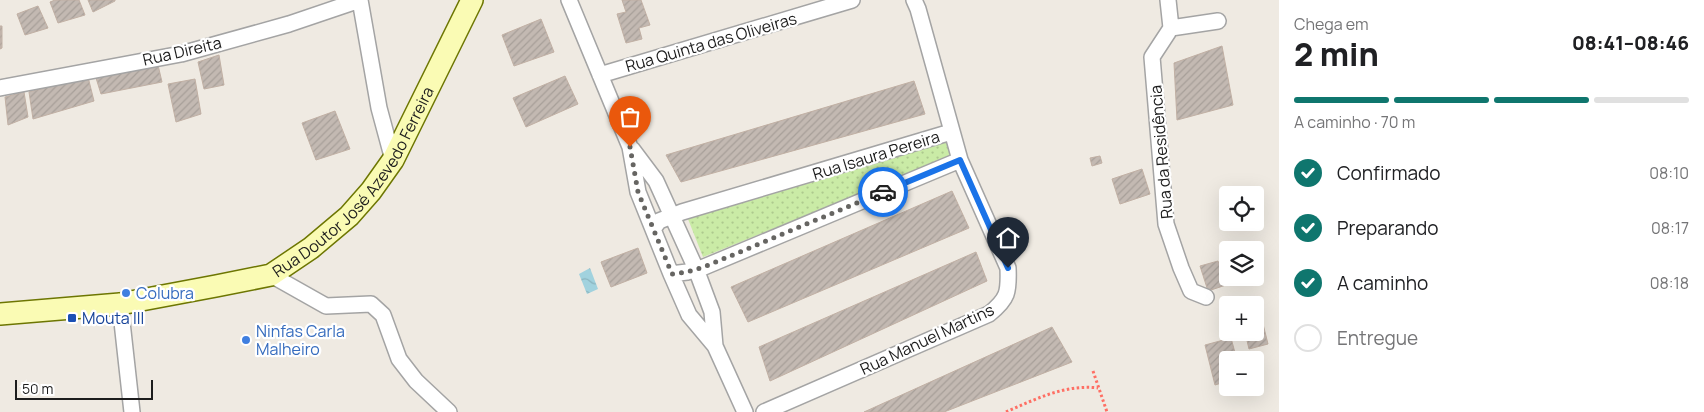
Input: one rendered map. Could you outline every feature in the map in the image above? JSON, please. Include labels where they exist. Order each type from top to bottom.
[{"type":"main road","name":"Rua Doutor José Azevedo Ferreira","points":[[0,314],[120,304],[271,275],[311,248],[349,216],[371,191],[393,160],[460,28],[472,0]]},
{"type":"main road","name":"Rua Doutor José Azevedo Ferreira","points":[[460,28],[479,0]]},
{"type":"street","points":[[360,0],[379,108],[393,160]]},
{"type":"street","name":"Rua Direita","points":[[0,88],[182,54],[289,24],[360,0]]},
{"type":"street","points":[[569,0],[630,147],[638,192],[689,315],[715,346],[744,412]]},
{"type":"street","name":"Rua Quinta das Oliveiras","points":[[600,75],[852,0]]},
{"type":"street","points":[[914,0],[951,132]]},
{"type":"street","points":[[1168,0],[1171,28],[1218,21]]},
{"type":"street","name":"Rua da Residência","points":[[1171,28],[1152,57],[1166,224],[1191,291],[1206,297]]},
{"type":"street","name":"Rua Isaura Pereira","points":[[653,229],[659,221],[673,215],[951,132],[960,160],[696,269],[672,274]]},
{"type":"street","points":[[630,147],[656,181],[673,215],[712,312],[715,346]]},
{"type":"street","name":"Rua Manuel Martins","points":[[764,412],[989,314],[1002,304],[1009,287],[1008,268],[960,160]]},
{"type":"street","points":[[271,275],[326,306],[371,304],[382,315],[399,359],[416,382],[449,412]]},
{"type":"street","points":[[120,304],[132,412]]},
{"type":"path","points":[[1093,372],[1108,412]]},
{"type":"path","points":[[1006,412],[1056,391],[1086,386],[1098,388]]},
{"type":"green space","points":[[946,141],[952,157],[703,257],[688,219]]},
{"type":"water","points":[[590,268],[598,289],[587,294],[579,274]]},
{"type":"building","points":[[55,0],[79,0],[85,15],[58,23],[50,2]]},
{"type":"building","points":[[88,0],[115,0],[115,1],[93,12]]},
{"type":"building","points":[[622,0],[641,0],[650,25],[639,28],[642,39],[626,43],[617,14],[626,12]]},
{"type":"building","points":[[38,6],[48,28],[25,35],[17,14]]},
{"type":"building","points":[[541,19],[554,52],[514,66],[502,35]]},
{"type":"building","points":[[0,26],[2,26],[2,48],[0,49]]},
{"type":"building","points":[[1222,46],[1233,105],[1177,120],[1174,63]]},
{"type":"building","points":[[219,55],[224,85],[204,89],[198,62]]},
{"type":"building","points":[[158,65],[162,82],[101,94],[96,78]]},
{"type":"building","points":[[565,76],[578,104],[526,127],[513,98]]},
{"type":"building","points":[[88,77],[94,101],[33,119],[29,92]]},
{"type":"building","points":[[195,79],[201,114],[176,122],[168,84]]},
{"type":"building","points":[[914,81],[925,114],[681,182],[666,155]]},
{"type":"building","points":[[24,92],[28,117],[8,125],[5,97]]},
{"type":"building","points":[[335,111],[350,149],[316,160],[302,123]]},
{"type":"building","points":[[1100,156],[1102,163],[1092,166],[1090,158]]},
{"type":"building","points":[[1142,169],[1150,194],[1120,204],[1112,179]]},
{"type":"building","points":[[952,191],[969,228],[748,322],[731,287]]},
{"type":"building","points":[[638,248],[647,273],[611,287],[601,262]]},
{"type":"building","points":[[976,252],[987,281],[770,381],[759,347]]},
{"type":"building","points":[[1218,261],[1219,286],[1223,286],[1208,291],[1200,266]]},
{"type":"building","points":[[1052,327],[1072,362],[944,412],[864,412]]},
{"type":"building","points":[[1264,328],[1268,344],[1249,349],[1247,341],[1264,341]]},
{"type":"building","points":[[1220,341],[1232,341],[1235,351],[1219,351],[1219,384],[1215,385],[1205,345]]},
{"type":"way so far","points":[[630,147],[638,192],[672,274],[704,267],[883,192]]},
{"type":"place","name":"Colubra","points":[[126,293]]},
{"type":"place","name":"Mouta III","points":[[72,318]]},
{"type":"place","name":"Ninfas Carla Malheiro","points":[[246,340]]},
{"type":"route","points":[[883,192],[960,160],[1008,268]]}]
